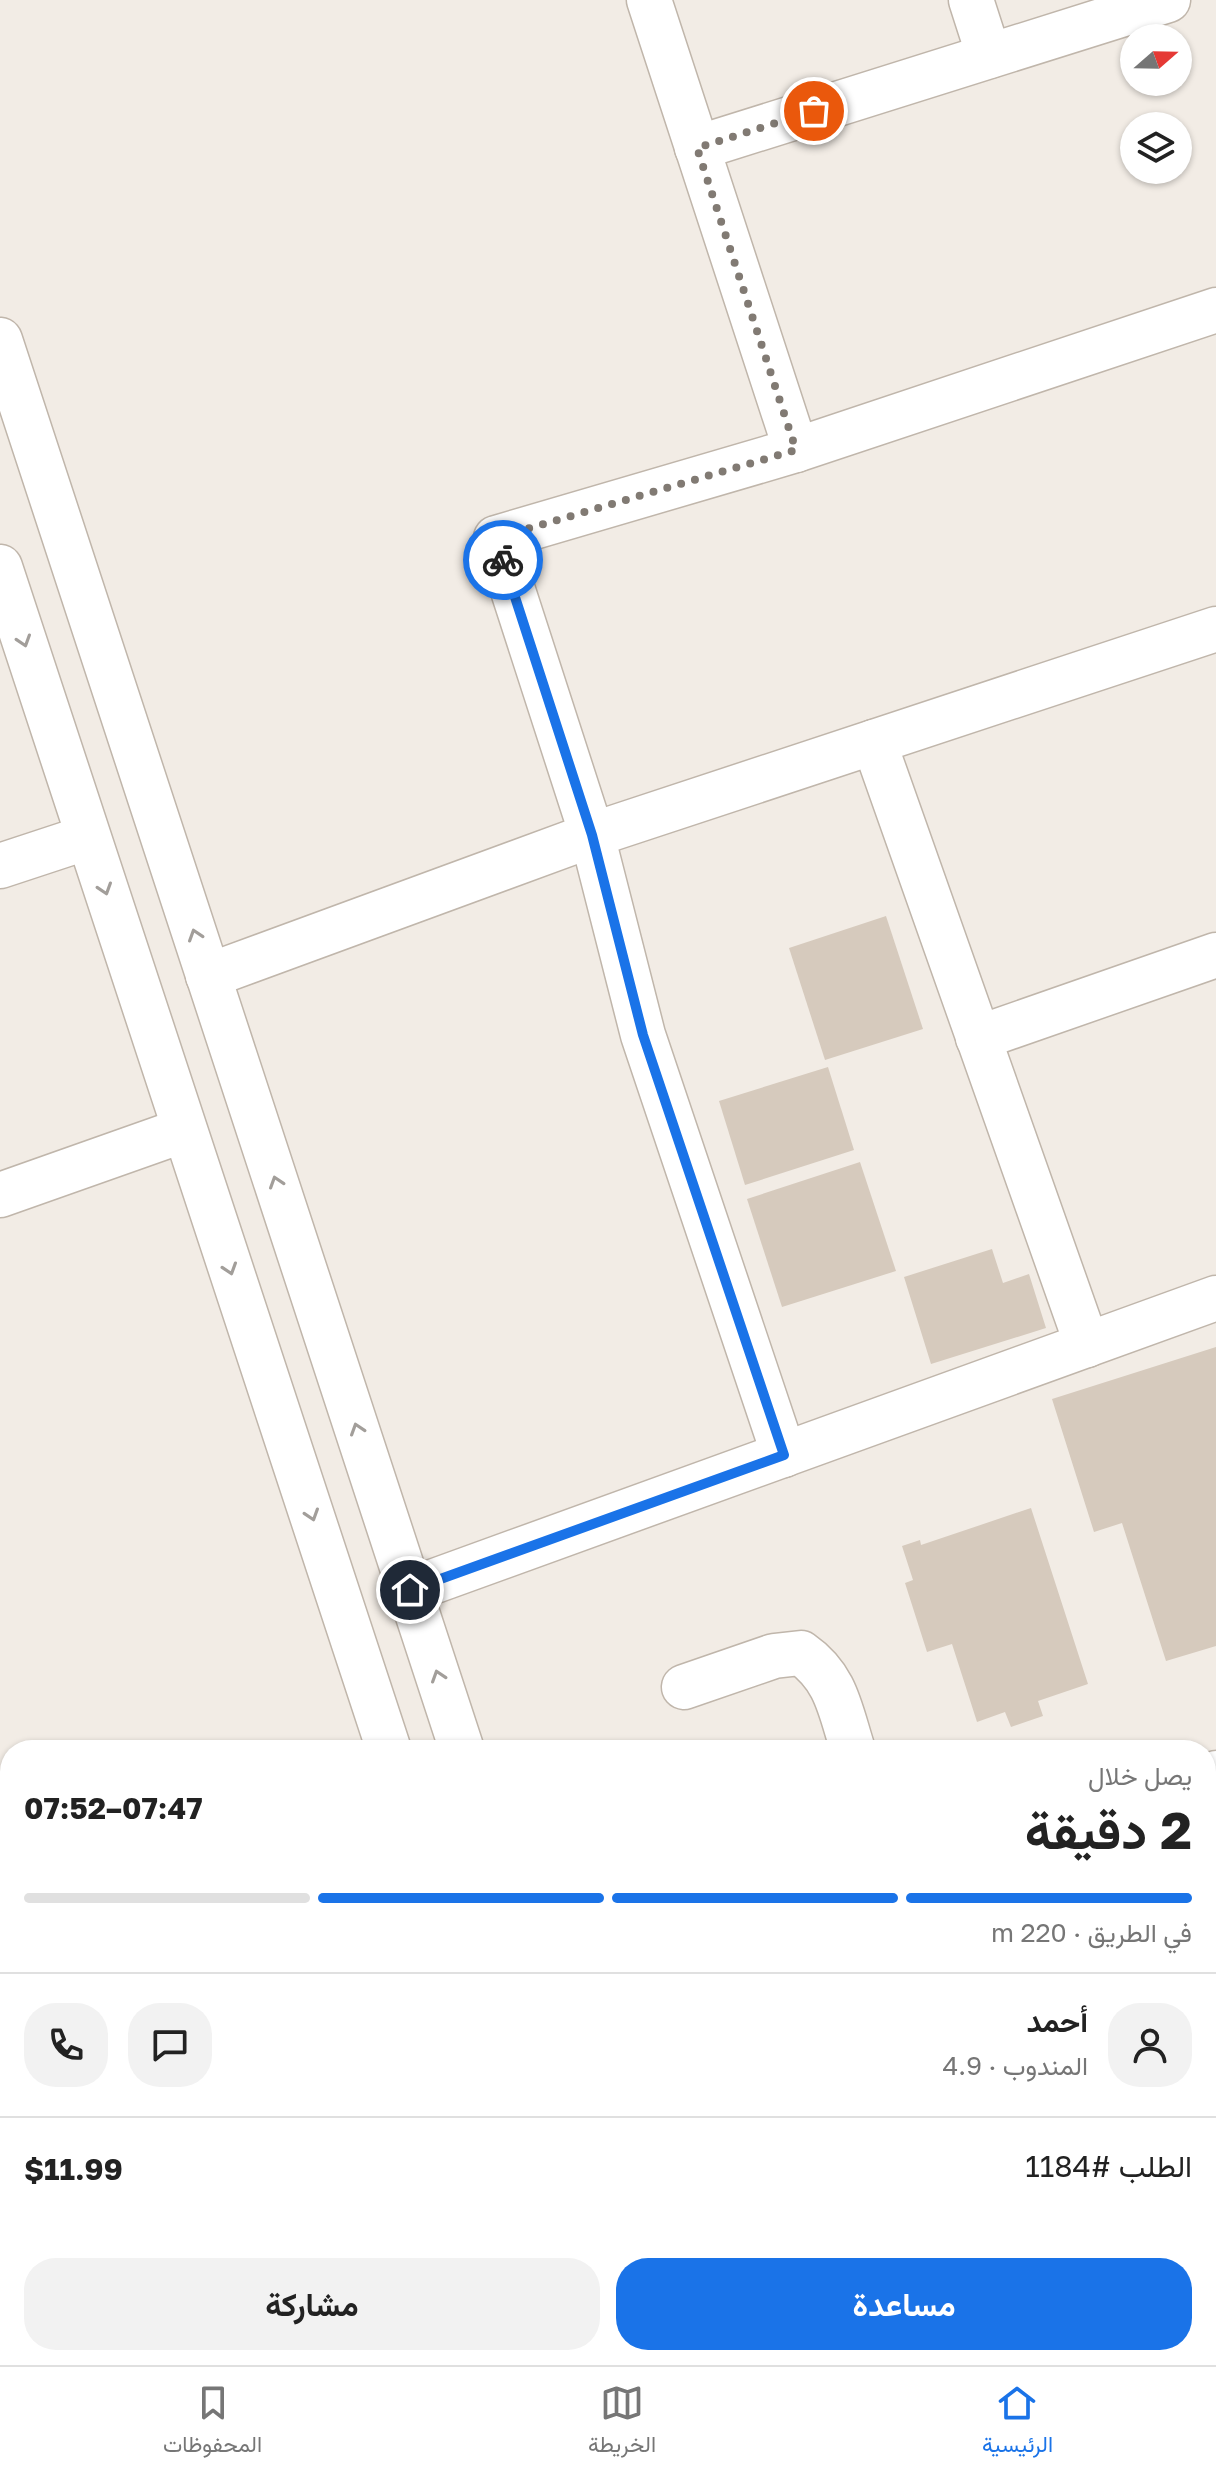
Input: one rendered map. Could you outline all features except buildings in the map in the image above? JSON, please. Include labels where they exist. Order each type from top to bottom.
[{"type":"street","points":[[649,0],[796,450]]},
{"type":"street","points":[[971,0],[989,56]]},
{"type":"street","points":[[697,148],[1168,0]]},
{"type":"street","points":[[784,1455],[643,1035],[592,835],[496,538],[796,450],[1216,310]]},
{"type":"street","points":[[0,340],[459,1740]]},
{"type":"street","points":[[0,567],[386,1740]]},
{"type":"street","points":[[208,976],[592,835],[1216,629]]},
{"type":"street","points":[[874,742],[1087,1345]]},
{"type":"street","points":[[0,866],[88,837]]},
{"type":"street","points":[[978,1038],[1216,955]]},
{"type":"street","points":[[0,1195],[184,1130]]},
{"type":"street","points":[[410,1590],[1216,1298]]},
{"type":"street","points":[[684,1687],[774,1656],[801,1653],[818,1665],[832,1686],[850,1740]]},
{"type":"way so far","points":[[503,560],[496,538],[796,450],[697,148],[814,111]]},
{"type":"route","points":[[410,1590],[784,1455],[643,1035],[592,835],[503,560]]}]
